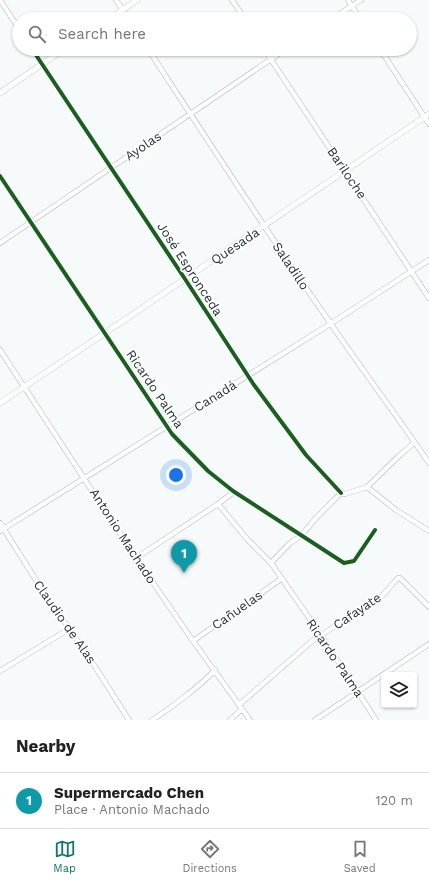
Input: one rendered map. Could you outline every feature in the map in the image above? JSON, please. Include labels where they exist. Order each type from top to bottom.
[{"type":"street","points":[[0,0],[12,18]]},
{"type":"street","points":[[116,0],[123,10]]},
{"type":"street","points":[[120,12],[137,0]]},
{"type":"street","points":[[232,0],[240,12]]},
{"type":"street","points":[[348,0],[356,12]]},
{"type":"street","points":[[343,12],[361,0]]},
{"type":"street","name":"José Espronceda","points":[[37,56],[248,376],[300,447],[341,493]]},
{"type":"street","points":[[0,93],[54,56]]},
{"type":"street","name":"Saladillo","points":[[153,56],[330,324],[429,463]]},
{"type":"street","name":"Bariloche","points":[[268,56],[429,298]]},
{"type":"street","name":"Ayolas","points":[[0,243],[275,56]]},
{"type":"street","points":[[385,56],[427,116],[429,124]]},
{"type":"street","name":"Quesada","points":[[0,403],[427,116]]},
{"type":"street","name":"Ricardo Palma","points":[[0,176],[166,427],[203,466],[233,491],[344,563],[354,561],[375,530]]},
{"type":"street","name":"Canadá","points":[[2,530],[84,477],[248,376],[429,260]]},
{"type":"street","name":"Antonio Machado","points":[[0,350],[136,558],[250,720]]},
{"type":"street","points":[[271,563],[290,543],[301,536],[316,518],[341,493],[346,494],[367,487],[414,443]]},
{"type":"street","points":[[367,487],[396,510],[429,531]]},
{"type":"street","points":[[136,558],[218,504],[233,491]]},
{"type":"street","name":"Ricardo Palma","points":[[218,504],[247,540],[271,563],[321,635],[376,720]]},
{"type":"street","name":"Claudio de Alas","points":[[0,523],[2,530],[94,664],[127,719]]},
{"type":"street","name":"Cañuelas","points":[[193,641],[281,578]]},
{"type":"street","name":"Cafayate","points":[[230,720],[240,707],[276,671],[321,635],[382,596],[398,578],[400,578],[429,607]]},
{"type":"street","points":[[0,671],[69,629]]},
{"type":"street","points":[[315,720],[429,644]]},
{"type":"street","points":[[152,720],[202,682],[215,670]]},
{"type":"cycle path","points":[[37,56],[254,385],[306,455],[341,493]]},
{"type":"cycle path","points":[[0,176],[172,434],[208,471],[233,491],[344,563],[354,561],[375,530]]},
{"type":"place","name":"Supermercado Chen","points":[[184,573]]}]
